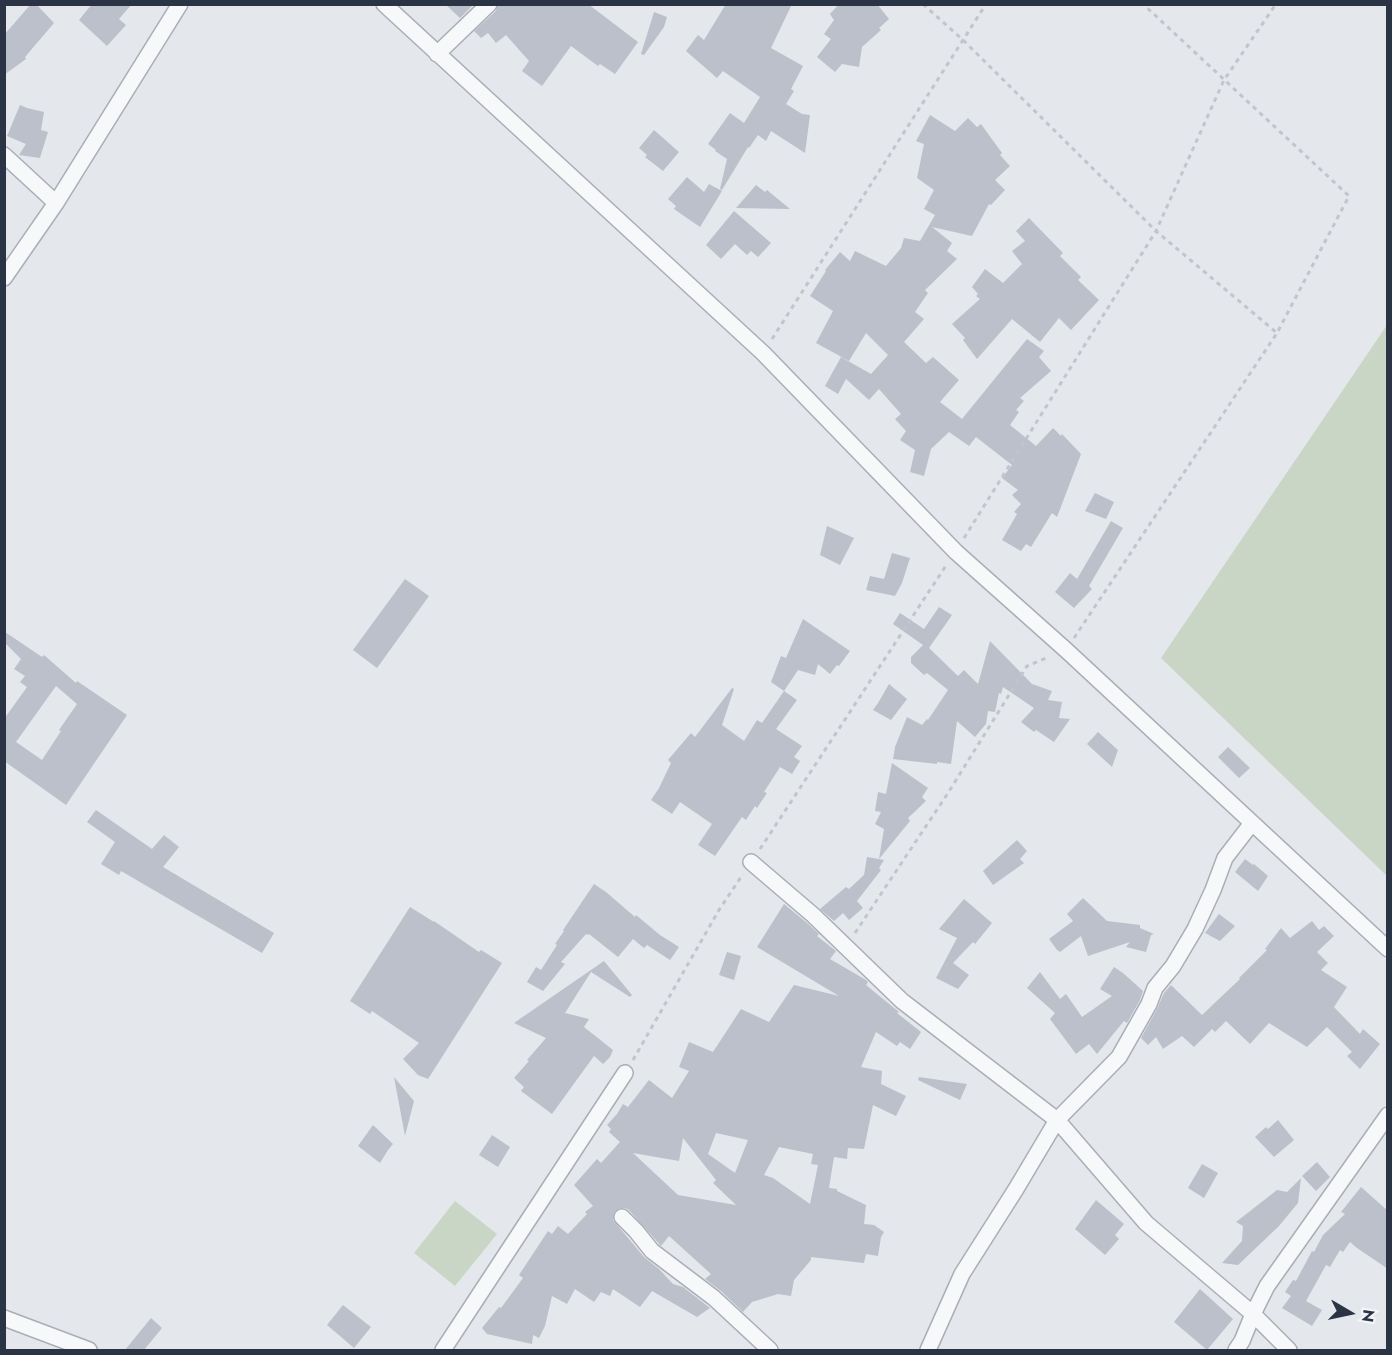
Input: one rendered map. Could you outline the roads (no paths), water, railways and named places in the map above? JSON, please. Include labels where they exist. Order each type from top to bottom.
[{"type":"street","points":[[4,278],[56,203],[180,4]]},
{"type":"street","points":[[384,4],[763,353],[956,552],[1066,650],[1388,949]]},
{"type":"street","points":[[437,54],[489,4]]},
{"type":"street","points":[[4,155],[56,203]]},
{"type":"street","points":[[928,1350],[962,1274],[1057,1120],[1119,1057],[1149,1005],[1155,988],[1173,966],[1194,929],[1213,890],[1225,858],[1252,823]]},
{"type":"street","points":[[751,862],[847,946],[902,1001],[1057,1120],[1151,1228],[1252,1314],[1289,1350]]},
{"type":"street","points":[[442,1350],[625,1073]]},
{"type":"street","points":[[1236,1350],[1267,1286],[1388,1114]]},
{"type":"street","points":[[622,1217],[652,1251],[714,1298],[770,1350]]},
{"type":"street","points":[[4,1318],[89,1350]]}]
